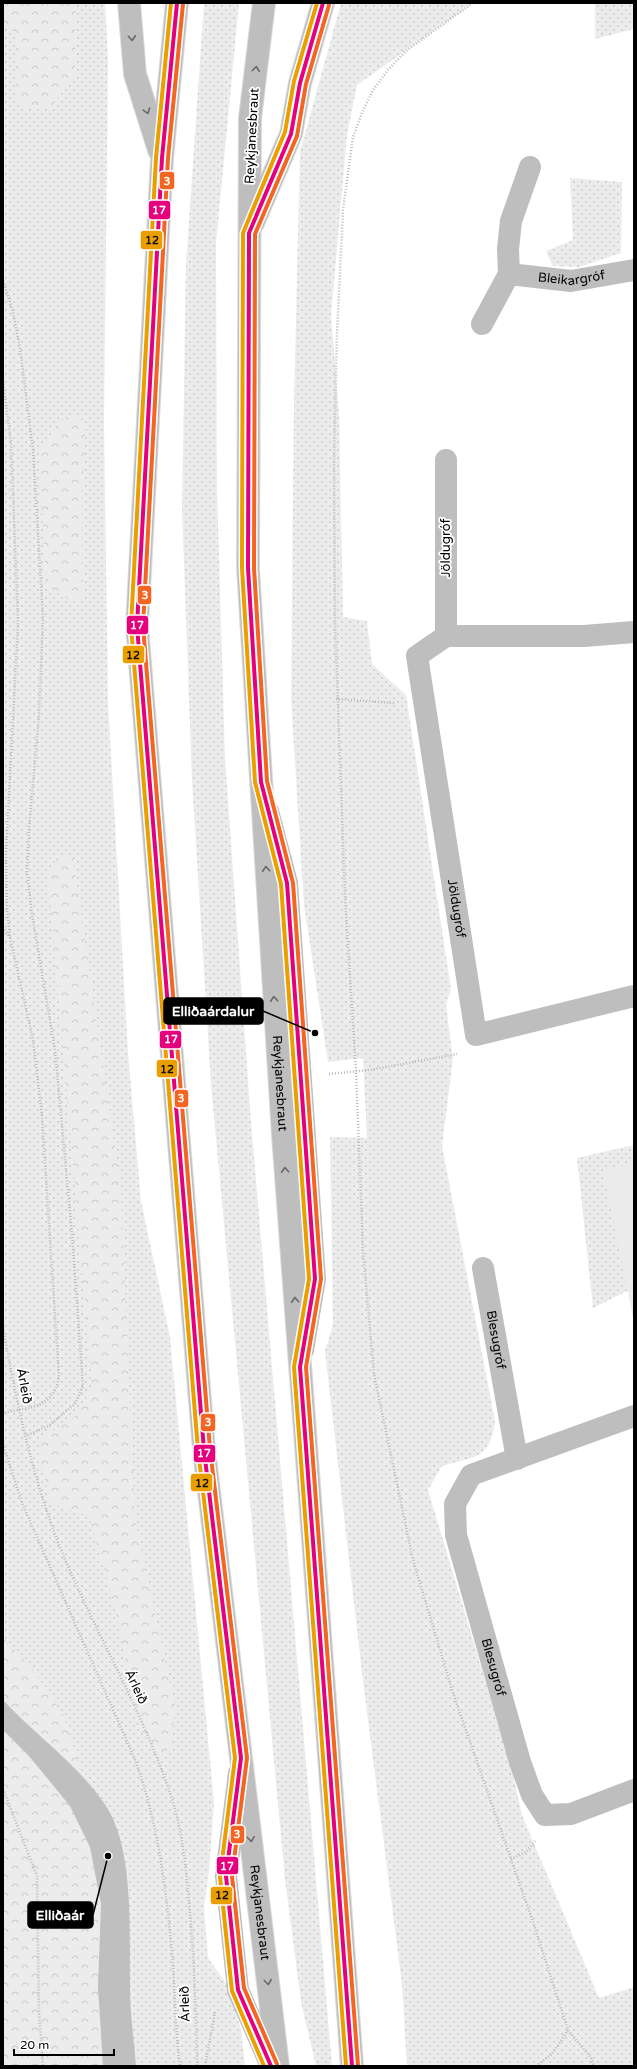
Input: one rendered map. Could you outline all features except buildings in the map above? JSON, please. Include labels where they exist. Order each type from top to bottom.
[{"type":"main road","points":[[128,3],[135,74],[162,158]]},
{"type":"main road","name":"Reykjanesbraut","points":[[177,3],[162,158],[136,626],[204,1450],[278,2066]]},
{"type":"main road","name":"Reykjanesbraut","points":[[264,3],[250,118],[248,568],[283,1135],[352,2066]]},
{"type":"main road","points":[[249,234],[291,134],[300,83],[323,3]]},
{"type":"main road","points":[[482,324],[509,274],[508,250],[511,221],[530,166]]},
{"type":"main road","name":"Bleikargróf","points":[[509,274],[571,281],[634,270]]},
{"type":"main road","name":"Jöldugróf","points":[[446,460],[446,636],[417,656],[476,1035],[634,996]]},
{"type":"main road","points":[[446,636],[584,636],[634,632]]},
{"type":"main road","name":"Blesugróf","points":[[483,1268],[517,1459]]},
{"type":"main road","name":"Blesugróf","points":[[634,1416],[471,1475],[455,1504],[456,1535],[520,1762],[532,1795],[545,1815],[571,1814],[634,1790]]},
{"type":"main road","name":"Reykjanesbraut","points":[[241,1758],[226,1876],[238,1990],[271,2066]]},
{"type":"path","points":[[473,3],[406,51],[388,70],[373,90],[353,137],[343,210],[336,334],[334,459],[336,699],[345,896],[356,1071],[363,1250],[374,1374],[412,1560],[453,1693],[534,1922],[568,2030],[591,2058],[594,2066]]},
{"type":"path","points":[[3,280],[12,308],[20,348],[32,442],[43,618],[39,715],[29,828],[27,872],[32,914],[55,1050],[72,1234],[83,1386],[76,1404],[48,1426],[26,1436]]},
{"type":"path","points":[[3,381],[10,442],[18,623],[6,854],[10,937],[33,1040],[42,1116],[59,1377],[57,1389],[53,1397],[45,1402],[3,1412]]},
{"type":"path","points":[[336,699],[388,703]]},
{"type":"path","points":[[3,927],[10,937]]},
{"type":"path","points":[[337,1073],[422,1061]]},
{"type":"path","name":"Árleið","points":[[3,1327],[18,1409],[59,1543],[146,1734],[170,1793],[183,1845],[190,1912],[195,1986],[197,2066]]},
{"type":"path","name":"Árleið","points":[[3,1444],[22,1503],[136,1762],[145,1788],[160,1847],[166,1886],[180,2066]]},
{"type":"path","points":[[3,1789],[37,1876],[39,2013],[43,2066]]},
{"type":"path","points":[[205,2066],[215,2010]]},
{"type":"path","points":[[536,2066],[552,2054],[568,2030]]},
{"type":"green space","points":[[3,3],[105,3],[108,61],[104,423],[108,702],[128,1053],[141,1201],[170,1337],[214,1803],[209,1872],[204,1907],[208,1958],[228,1986],[241,2029],[245,2066],[3,2066]]},
{"type":"green space","points":[[3,3],[76,3],[75,76],[50,109],[24,108],[16,96],[16,33],[3,25]]},
{"type":"green space","points":[[204,3],[239,3],[216,243],[217,490],[225,759],[251,1122],[332,2066],[316,2066],[301,2002],[285,1879],[211,1084],[192,780],[182,509],[186,265]]},
{"type":"green space","points":[[341,3],[473,3],[357,85],[347,135],[331,315],[339,415],[343,617],[367,621],[372,664],[406,695],[451,989],[446,1005],[453,1059],[442,1146],[495,1421],[493,1434],[485,1450],[472,1458],[442,1466],[428,1490],[511,1766],[522,1815],[599,1998],[634,1987],[634,2066],[407,2066],[402,1984],[363,1681],[325,1351],[333,1325],[330,1137],[367,1138],[363,1058],[328,1062],[304,905],[291,698],[294,404],[300,152]]},
{"type":"green space","points":[[595,3],[634,3],[634,29],[595,39]]},
{"type":"green space","points":[[570,178],[622,182],[621,253],[579,267],[553,266],[546,251],[573,240]]},
{"type":"green space","points":[[82,416],[86,425],[82,503],[83,595],[73,602],[46,585],[39,453],[60,419]]},
{"type":"green space","points":[[57,857],[73,857],[121,1190],[135,1520],[175,1706],[172,1746],[159,1757],[137,1724],[117,1616],[89,1516],[51,1504],[38,1451],[45,1436],[71,1420],[82,1408],[92,1385],[48,877]]},
{"type":"green space","points":[[634,1145],[634,1305],[629,1290],[593,1308],[577,1158]]},
{"type":"green space","points":[[634,1163],[634,1322],[603,1170]]},
{"type":"green space","points":[[3,1638],[30,1666],[64,1716],[82,1775],[20,1719],[3,1700]]},
{"type":"green space","points":[[3,1730],[29,1756],[70,1806],[90,1846],[101,1904],[98,1987],[103,2066],[3,2066]]},
{"type":"shaded area","points":[[3,1700],[83,1777],[106,1806],[115,1824],[122,1846],[126,1869],[130,1919],[130,1998],[136,2066],[103,2066],[98,1987],[101,1904],[90,1847],[70,1806],[29,1756],[3,1730]]},
{"type":"transit line","name":"12","points":[[171,3],[156,158],[131,626],[198,1450],[235,1758],[220,1877],[232,1991],[264,2066]]},
{"type":"transit line","name":"17","points":[[177,3],[162,158],[137,626],[204,1450],[241,1758],[226,1876],[238,1990],[271,2066]]},
{"type":"transit line","name":"12","points":[[317,3],[294,81],[285,132],[243,233],[242,568],[255,782],[281,884],[309,1279],[294,1367],[346,2066]]},
{"type":"transit line","name":"17","points":[[323,3],[300,83],[291,134],[249,233],[248,568],[261,782],[287,883],[315,1279],[300,1367],[352,2066]]},
{"type":"transit line","name":"3","points":[[183,4],[168,158],[143,626],[210,1449],[247,1758],[232,1876],[244,1988],[277,2064]]},
{"type":"transit line","name":"3","points":[[329,5],[306,84],[297,136],[255,234],[254,568],[267,781],[293,883],[321,1279],[306,1367],[358,2066]]},
{"type":"place","name":"Elliðaárdalur","points":[[315,1033]]},
{"type":"place","name":"Elliðaár","points":[[108,1856]]}]
